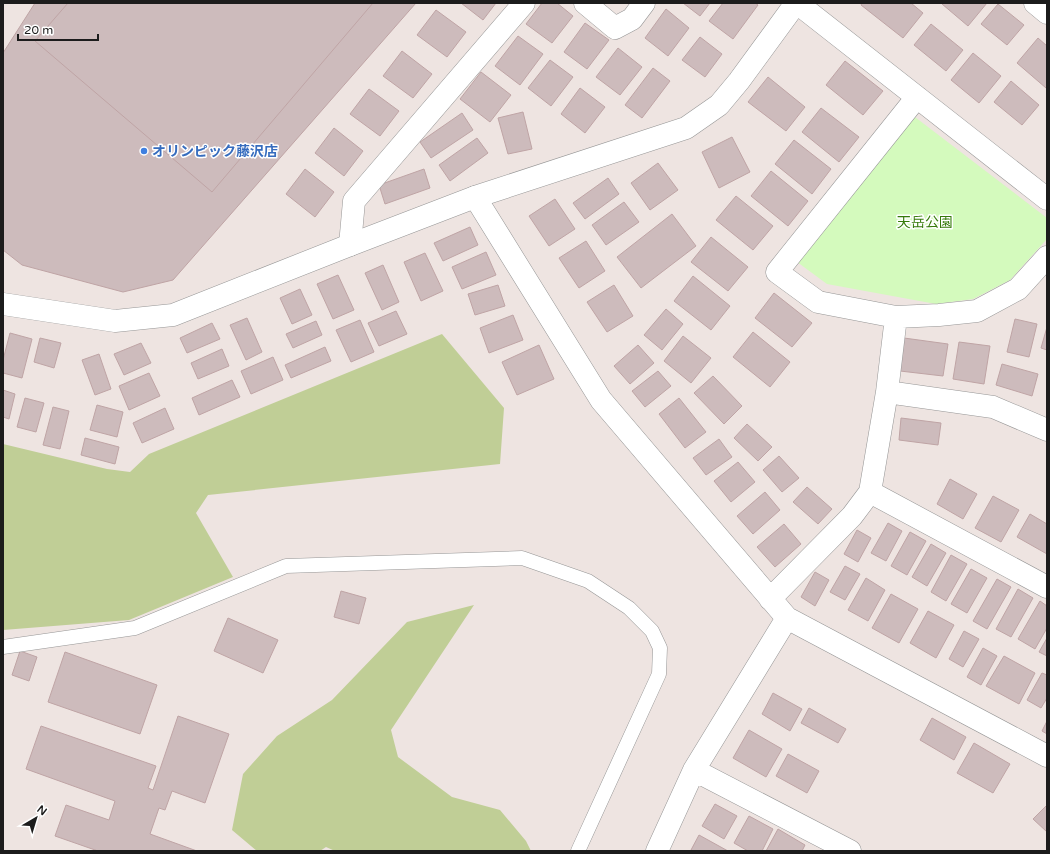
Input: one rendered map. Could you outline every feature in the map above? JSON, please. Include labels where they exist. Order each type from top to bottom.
[{"type":"street","points":[[350,245],[354,201],[524,3]]},
{"type":"street","points":[[584,3],[615,28],[632,19],[644,3]]},
{"type":"street","points":[[3,304],[115,321],[173,315],[475,197],[686,128],[719,105],[739,81],[796,3],[1047,199]]},
{"type":"street","points":[[1034,3],[1047,13]]},
{"type":"street","points":[[916,97],[777,272],[818,302],[896,317],[939,315],[977,311],[1018,289],[1047,257]]},
{"type":"street","points":[[475,197],[600,400],[787,618],[1047,756]]},
{"type":"street","points":[[770,599],[852,516],[870,492],[887,392],[896,317]]},
{"type":"street","points":[[887,392],[993,407],[1047,430]]},
{"type":"street","points":[[870,492],[1047,587]]},
{"type":"street","points":[[657,851],[694,770],[787,618]]},
{"type":"street","points":[[694,770],[850,851]]},
{"type":"lane","points":[[3,647],[135,628],[286,566],[522,558],[588,581],[630,608],[652,631],[660,648],[659,674],[578,851]]},
{"type":"green space","name":"天岳公園","points":[[911,114],[1047,218],[1047,239],[1010,280],[973,299],[936,304],[827,284],[793,259]]},
{"type":"green space","points":[[442,334],[504,408],[500,464],[208,495],[196,513],[233,577],[129,620],[3,630],[3,444],[107,469],[130,472],[149,454]]},
{"type":"green space","points":[[474,605],[391,730],[398,757],[452,797],[500,810],[526,841],[531,851],[335,851],[326,847],[320,851],[257,851],[232,830],[243,774],[277,736],[332,700],[407,622]]},
{"type":"building","name":"オリンピック藤沢店","points":[[35,3],[416,3],[173,280],[123,292],[22,265],[3,250],[3,53]]},
{"type":"building","points":[[68,3],[373,3],[212,192],[35,41]]},
{"type":"building","points":[[461,3],[496,3],[483,20]]},
{"type":"building","points":[[542,3],[557,3],[573,16],[552,43],[526,24]]},
{"type":"building","points":[[683,3],[710,3],[700,16]]},
{"type":"building","points":[[723,3],[755,3],[758,5],[733,39],[709,21]]},
{"type":"building","points":[[862,3],[911,3],[923,13],[903,38],[861,5]]},
{"type":"building","points":[[987,3],[968,26],[942,4]]},
{"type":"building","points":[[998,4],[1024,25],[1007,45],[981,24]]},
{"type":"building","points":[[666,9],[689,28],[668,56],[645,38]]},
{"type":"building","points":[[436,10],[466,32],[447,57],[417,35]]},
{"type":"building","points":[[585,23],[609,40],[587,69],[564,52]]},
{"type":"building","points":[[931,24],[963,50],[946,71],[914,45]]},
{"type":"building","points":[[518,36],[543,54],[520,85],[495,66]]},
{"type":"building","points":[[700,37],[722,54],[705,77],[682,60]]},
{"type":"building","points":[[1038,38],[1047,46],[1046,88],[1017,63]]},
{"type":"building","points":[[618,48],[642,67],[620,95],[596,77]]},
{"type":"building","points":[[402,51],[432,74],[413,98],[383,76]]},
{"type":"building","points":[[973,53],[1001,76],[979,103],[951,80]]},
{"type":"building","points":[[550,60],[573,77],[551,106],[528,88]]},
{"type":"building","points":[[845,61],[883,91],[863,115],[826,85]]},
{"type":"building","points":[[653,68],[670,81],[642,118],[625,105]]},
{"type":"building","points":[[481,72],[511,95],[490,122],[460,99]]},
{"type":"building","points":[[768,77],[805,107],[786,131],[748,102]]},
{"type":"building","points":[[1011,81],[1039,105],[1022,125],[994,102]]},
{"type":"building","points":[[580,88],[605,107],[585,133],[561,114]]},
{"type":"building","points":[[369,89],[399,111],[380,136],[350,114]]},
{"type":"building","points":[[821,108],[859,137],[839,162],[802,132]]},
{"type":"building","points":[[523,112],[532,149],[508,154],[498,118]]},
{"type":"building","points":[[462,113],[473,130],[431,158],[420,142]]},
{"type":"building","points":[[334,128],[363,151],[344,176],[315,153]]},
{"type":"building","points":[[732,137],[750,172],[719,188],[702,152]]},
{"type":"building","points":[[477,138],[488,153],[450,181],[439,165]]},
{"type":"building","points":[[794,140],[831,169],[812,194],[775,164]]},
{"type":"building","points":[[658,163],[678,190],[650,210],[631,183]]},
{"type":"building","points":[[305,169],[334,192],[315,217],[286,194]]},
{"type":"building","points":[[424,169],[430,188],[385,204],[379,185]]},
{"type":"building","points":[[771,171],[808,201],[788,226],[751,196]]},
{"type":"building","points":[[608,178],[619,194],[585,219],[573,203]]},
{"type":"building","points":[[736,196],[773,226],[753,250],[716,220]]},
{"type":"building","points":[[555,199],[575,229],[549,246],[529,216]]},
{"type":"building","points":[[624,202],[639,222],[606,245],[592,225]]},
{"type":"building","points":[[672,214],[696,246],[641,288],[617,257]]},
{"type":"building","points":[[470,227],[478,245],[443,261],[434,243]]},
{"type":"building","points":[[711,237],[748,267],[728,291],[691,262]]},
{"type":"building","points":[[586,241],[605,271],[579,288],[559,258]]},
{"type":"building","points":[[486,252],[496,275],[462,289],[452,267]]},
{"type":"building","points":[[425,253],[443,291],[421,301],[404,262]]},
{"type":"building","points":[[383,265],[399,302],[382,310],[365,273]]},
{"type":"building","points":[[338,275],[354,310],[333,319],[317,284]]},
{"type":"building","points":[[693,276],[730,306],[711,330],[674,301]]},
{"type":"building","points":[[498,285],[505,306],[475,315],[468,294]]},
{"type":"building","points":[[614,285],[633,316],[607,332],[587,302]]},
{"type":"building","points":[[300,289],[312,315],[292,324],[280,298]]},
{"type":"building","points":[[774,293],[812,323],[792,347],[755,318]]},
{"type":"building","points":[[666,309],[683,324],[662,350],[644,335]]},
{"type":"building","points":[[396,311],[407,334],[379,346],[368,323]]},
{"type":"building","points":[[513,315],[523,340],[489,353],[480,328]]},
{"type":"building","points":[[247,318],[262,352],[246,360],[230,325]]},
{"type":"building","points":[[1015,319],[1037,324],[1029,357],[1007,352]]},
{"type":"building","points":[[360,320],[374,352],[351,362],[336,330]]},
{"type":"building","points":[[316,321],[322,335],[293,348],[286,334]]},
{"type":"building","points":[[212,323],[220,339],[187,353],[180,338]]},
{"type":"building","points":[[1047,327],[1047,350],[1041,348]]},
{"type":"building","points":[[753,332],[790,362],[770,387],[733,357]]},
{"type":"building","points":[[10,333],[32,339],[22,378],[3,373],[3,360]]},
{"type":"building","points":[[683,336],[711,358],[691,383],[664,361]]},
{"type":"building","points":[[40,338],[61,343],[54,368],[34,362]]},
{"type":"building","points":[[904,338],[948,344],[943,376],[900,371]]},
{"type":"building","points":[[959,342],[990,346],[984,384],[953,379]]},
{"type":"building","points":[[141,343],[151,363],[124,375],[114,354]]},
{"type":"building","points":[[539,345],[554,379],[517,395],[502,362]]},
{"type":"building","points":[[638,345],[654,363],[630,384],[614,366]]},
{"type":"building","points":[[325,347],[331,361],[291,378],[285,365]]},
{"type":"building","points":[[222,349],[229,366],[198,379],[191,363]]},
{"type":"building","points":[[99,354],[111,389],[95,395],[82,360]]},
{"type":"building","points":[[273,357],[283,380],[251,394],[241,371]]},
{"type":"building","points":[[1002,364],[1038,374],[1032,396],[996,385]]},
{"type":"building","points":[[658,371],[671,386],[645,407],[632,391]]},
{"type":"building","points":[[149,373],[160,396],[129,410],[119,386]]},
{"type":"building","points":[[713,376],[742,406],[724,424],[694,393]]},
{"type":"building","points":[[232,380],[240,397],[199,415],[192,398]]},
{"type":"building","points":[[3,390],[15,394],[9,419],[3,417]]},
{"type":"building","points":[[25,398],[44,403],[36,432],[17,427]]},
{"type":"building","points":[[679,398],[706,432],[685,448],[659,414]]},
{"type":"building","points":[[97,405],[123,412],[117,437],[90,430]]},
{"type":"building","points":[[53,407],[69,411],[60,449],[43,445]]},
{"type":"building","points":[[165,408],[174,429],[142,443],[133,423]]},
{"type":"building","points":[[901,418],[941,423],[938,445],[899,440]]},
{"type":"building","points":[[747,424],[772,447],[758,461],[734,438]]},
{"type":"building","points":[[85,438],[119,447],[115,464],[81,455]]},
{"type":"building","points":[[719,439],[732,457],[706,475],[693,458]]},
{"type":"building","points":[[779,456],[799,478],[782,492],[763,470]]},
{"type":"building","points":[[738,462],[755,482],[731,502],[714,481]]},
{"type":"building","points":[[950,479],[977,494],[963,519],[937,504]]},
{"type":"building","points":[[807,487],[832,509],[818,524],[793,502]]},
{"type":"building","points":[[765,492],[780,510],[753,534],[737,516]]},
{"type":"building","points":[[993,496],[1019,510],[1001,542],[975,528]]},
{"type":"building","points":[[1030,514],[1047,524],[1047,554],[1017,537]]},
{"type":"building","points":[[888,523],[902,531],[886,561],[871,553]]},
{"type":"building","points":[[784,524],[801,544],[775,567],[757,547]]},
{"type":"building","points":[[857,530],[871,538],[858,562],[844,554]]},
{"type":"building","points":[[910,532],[926,541],[907,575],[891,566]]},
{"type":"building","points":[[931,544],[946,553],[927,586],[912,577]]},
{"type":"building","points":[[951,555],[967,564],[946,601],[931,592]]},
{"type":"building","points":[[845,566],[860,574],[845,600],[830,592]]},
{"type":"building","points":[[971,569],[987,578],[967,613],[951,604]]},
{"type":"building","points":[[815,572],[829,580],[815,606],[801,597]]},
{"type":"building","points":[[866,578],[885,590],[868,621],[848,610]]},
{"type":"building","points":[[997,579],[1011,587],[987,629],[973,621]]},
{"type":"building","points":[[1018,589],[1033,598],[1011,637],[996,629]]},
{"type":"building","points":[[341,591],[366,598],[359,624],[334,617]]},
{"type":"building","points":[[891,594],[918,609],[899,643],[872,628]]},
{"type":"building","points":[[1040,601],[1047,606],[1047,628],[1035,649],[1018,639]]},
{"type":"building","points":[[928,611],[954,625],[936,658],[910,643]]},
{"type":"building","points":[[228,618],[278,640],[263,673],[214,651]]},
{"type":"building","points":[[964,631],[979,639],[963,667],[949,659]]},
{"type":"building","points":[[1047,638],[1047,656],[1039,652]]},
{"type":"building","points":[[983,648],[997,656],[981,685],[967,677]]},
{"type":"building","points":[[20,651],[37,657],[29,681],[12,675]]},
{"type":"building","points":[[65,652],[157,685],[140,734],[48,702]]},
{"type":"building","points":[[1004,656],[1035,673],[1019,704],[986,686]]},
{"type":"building","points":[[1042,673],[1047,675],[1047,698],[1041,708],[1027,700]]},
{"type":"building","points":[[773,693],[802,709],[790,731],[762,714]]},
{"type":"building","points":[[809,708],[846,729],[838,743],[801,723]]},
{"type":"building","points":[[178,716],[229,734],[205,803],[172,791],[165,810],[159,808],[150,834],[197,851],[98,851],[55,836],[66,805],[109,820],[115,801],[26,769],[41,726],[156,766],[148,788],[153,790]]},
{"type":"building","points":[[932,718],[966,737],[954,760],[920,740]]},
{"type":"building","points":[[1047,721],[1047,734],[1042,731]]},
{"type":"building","points":[[749,730],[782,749],[766,777],[733,758]]},
{"type":"building","points":[[974,743],[1010,764],[993,793],[957,773]]},
{"type":"building","points":[[788,754],[819,771],[807,793],[776,776]]},
{"type":"building","points":[[715,804],[737,816],[724,839],[702,826]]},
{"type":"building","points":[[1047,805],[1047,832],[1033,819]]},
{"type":"building","points":[[749,816],[773,829],[762,851],[748,851],[734,843]]},
{"type":"building","points":[[778,829],[805,845],[802,851],[766,851]]},
{"type":"building","points":[[699,835],[728,851],[691,850]]},
{"type":"place","name":"オリンピック藤沢店","points":[[144,151]]}]
